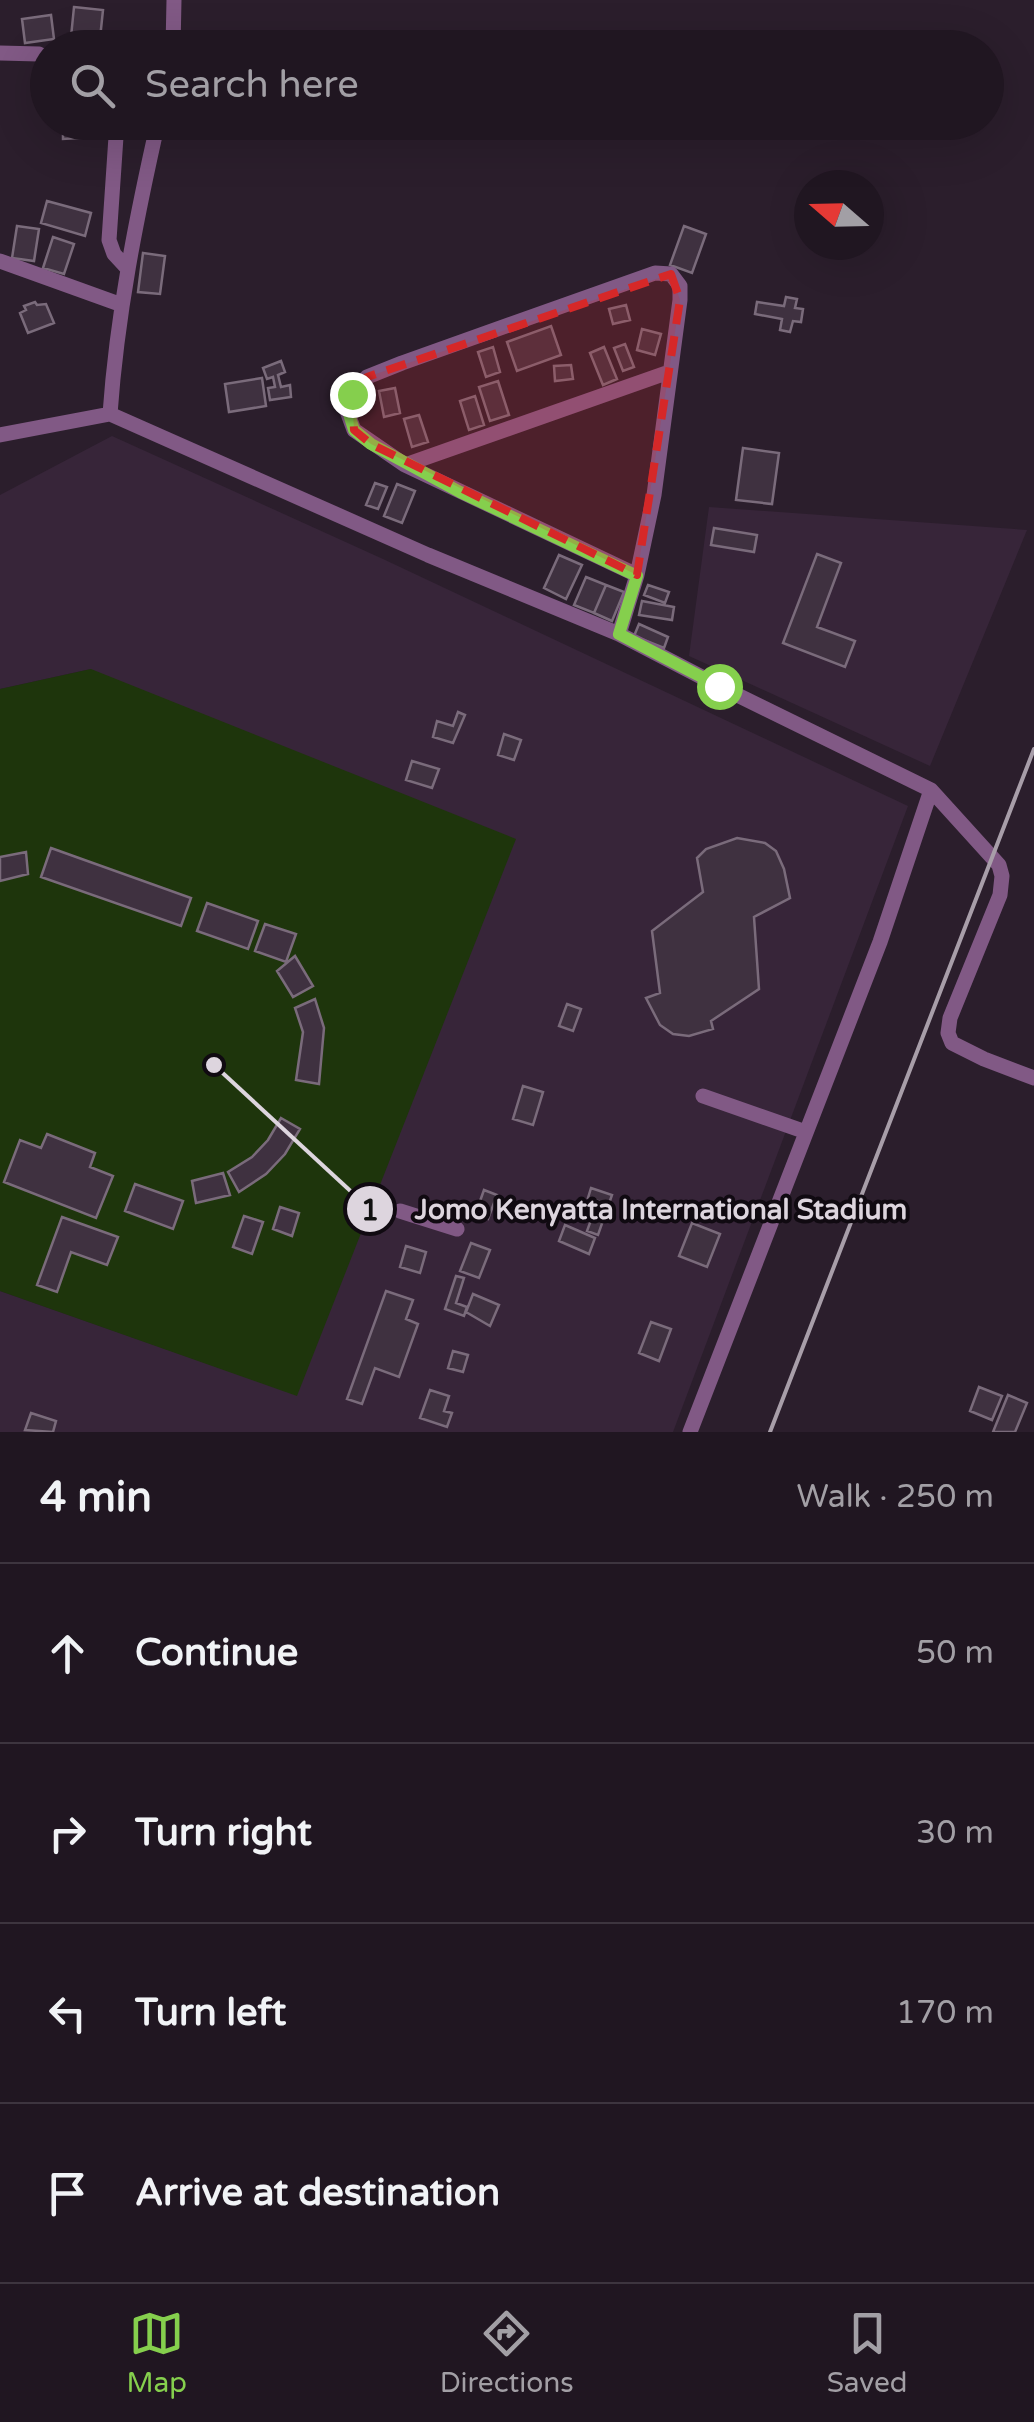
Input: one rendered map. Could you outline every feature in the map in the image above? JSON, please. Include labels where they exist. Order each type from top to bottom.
[{"type":"street","points":[[173,30],[174,0]]},
{"type":"street","points":[[0,53],[30,54]]},
{"type":"street","points":[[115,140],[109,240],[114,254],[127,268]]},
{"type":"street","points":[[110,414],[127,268],[154,140]]},
{"type":"street","points":[[0,261],[122,305]]},
{"type":"street","points":[[619,634],[637,576],[654,496],[680,286],[671,274],[655,273],[367,377],[352,394],[348,411],[354,430],[405,465],[637,576]]},
{"type":"street","points":[[405,465],[669,372]]},
{"type":"street","points":[[0,435],[110,414],[428,555],[619,634],[932,790],[993,855],[1002,876],[1000,895],[956,1002],[948,1033],[952,1043],[984,1060],[1034,1078]]},
{"type":"street","points":[[690,1432],[880,942],[932,790]]},
{"type":"street","points":[[703,1096],[806,1132]]},
{"type":"street","points":[[400,1212],[457,1229]]},
{"type":"highlighted area","points":[[671,274],[680,300],[637,575],[371,444],[354,430],[352,394],[367,377],[402,363]]},
{"type":"shaded area","points":[[112,436],[908,806],[673,1432],[0,1432],[0,1291],[297,1395],[91,669],[0,689],[0,495]]},
{"type":"shaded area","points":[[709,507],[1027,530],[930,766],[689,656]]},
{"type":"green space","points":[[91,669],[516,839],[297,1396],[0,1291],[0,689]]},
{"type":"building","points":[[74,7],[103,10],[101,30],[72,30]]},
{"type":"building","points":[[51,15],[53,30],[30,30],[30,42],[25,43],[22,19]]},
{"type":"building","points":[[47,201],[91,213],[85,236],[41,223]]},
{"type":"building","points":[[17,226],[39,229],[34,261],[12,258]]},
{"type":"building","points":[[684,226],[706,234],[692,273],[670,265]]},
{"type":"building","points":[[53,237],[74,244],[64,274],[43,268]]},
{"type":"building","points":[[143,253],[165,256],[160,294],[138,292]]},
{"type":"building","points":[[786,297],[797,299],[795,308],[803,309],[801,322],[793,321],[790,332],[780,330],[782,319],[755,314],[757,302],[784,306]]},
{"type":"building","points":[[46,304],[54,323],[28,333],[20,313],[26,310],[24,306]]},
{"type":"building","points":[[626,305],[630,320],[613,324],[609,309]]},
{"type":"building","points":[[551,326],[561,355],[517,371],[507,342]]},
{"type":"building","points":[[642,329],[661,334],[655,355],[637,350]]},
{"type":"building","points":[[625,344],[634,367],[623,371],[614,348]]},
{"type":"building","points":[[493,347],[500,372],[486,377],[478,352]]},
{"type":"building","points":[[604,347],[617,379],[603,385],[590,353]]},
{"type":"building","points":[[281,361],[285,372],[278,375],[281,387],[290,385],[291,397],[270,400],[268,388],[275,387],[273,377],[267,379],[263,368]]},
{"type":"building","points":[[571,365],[573,379],[555,381],[554,366]]},
{"type":"building","points":[[262,378],[266,406],[229,412],[225,384]]},
{"type":"building","points":[[498,381],[509,415],[490,421],[479,387]]},
{"type":"building","points":[[395,388],[400,413],[384,417],[379,391]]},
{"type":"building","points":[[475,396],[484,425],[469,430],[460,401]]},
{"type":"building","points":[[419,415],[428,442],[412,447],[404,419]]},
{"type":"building","points":[[743,448],[779,453],[772,504],[736,500]]},
{"type":"building","points":[[375,483],[387,487],[378,509],[366,505]]},
{"type":"building","points":[[397,484],[415,491],[402,523],[384,516]]},
{"type":"building","points":[[714,528],[757,535],[754,552],[711,545]]},
{"type":"building","points":[[817,554],[841,563],[817,627],[855,641],[845,667],[783,643]]},
{"type":"building","points":[[559,555],[582,565],[566,599],[544,588]]},
{"type":"building","points":[[586,577],[606,585],[594,613],[574,605]]},
{"type":"building","points":[[606,585],[624,592],[612,621],[594,613]]},
{"type":"building","points":[[648,585],[669,592],[665,603],[644,595]]},
{"type":"building","points":[[642,601],[674,607],[672,620],[639,615]]},
{"type":"building","points":[[639,624],[668,637],[664,648],[634,636]]},
{"type":"building","points":[[458,712],[465,715],[453,743],[433,737],[437,721],[453,726]]},
{"type":"building","points":[[504,734],[521,740],[514,760],[498,755]]},
{"type":"building","points":[[412,761],[439,769],[432,788],[406,780]]},
{"type":"building","points":[[737,838],[765,843],[776,851],[790,898],[754,917],[759,989],[711,1021],[713,1029],[689,1036],[673,1034],[660,1025],[646,998],[660,993],[652,931],[703,892],[697,858],[706,849]]},
{"type":"building","points":[[51,848],[191,898],[181,926],[41,877]]},
{"type":"building","points":[[26,852],[28,874],[0,881],[0,857]]},
{"type":"building","points":[[207,903],[258,921],[248,949],[197,931]]},
{"type":"building","points":[[265,924],[296,934],[286,962],[255,951]]},
{"type":"building","points":[[295,956],[313,986],[293,997],[277,971]]},
{"type":"building","points":[[315,999],[324,1028],[319,1084],[296,1080],[303,1032],[295,1008]]},
{"type":"building","points":[[567,1004],[581,1009],[573,1031],[559,1026]]},
{"type":"building","points":[[523,1086],[543,1092],[533,1125],[513,1119]]},
{"type":"building","points":[[281,1118],[300,1129],[285,1154],[266,1174],[239,1192],[228,1172],[252,1157]]},
{"type":"building","points":[[47,1134],[95,1153],[90,1167],[113,1176],[96,1218],[4,1182],[20,1140],[41,1148]]},
{"type":"building","points":[[223,1173],[230,1195],[196,1203],[192,1181]]},
{"type":"building","points":[[135,1184],[183,1201],[173,1229],[125,1211]]},
{"type":"building","points":[[591,1188],[612,1195],[598,1235],[587,1231],[598,1201],[588,1198]]},
{"type":"building","points":[[484,1190],[497,1195],[488,1219],[475,1215]]},
{"type":"building","points":[[280,1207],[299,1213],[292,1236],[273,1229]]},
{"type":"building","points":[[244,1216],[263,1222],[252,1254],[233,1247]]},
{"type":"building","points":[[62,1217],[118,1237],[107,1265],[71,1252],[57,1292],[37,1285]]},
{"type":"building","points":[[692,1223],[720,1234],[707,1267],[679,1256]]},
{"type":"building","points":[[565,1225],[595,1238],[589,1254],[559,1241]]},
{"type":"building","points":[[471,1243],[490,1250],[479,1278],[460,1271]]},
{"type":"building","points":[[406,1246],[426,1252],[420,1273],[400,1267]]},
{"type":"building","points":[[456,1276],[464,1278],[456,1303],[467,1307],[464,1316],[445,1309]]},
{"type":"building","points":[[386,1291],[413,1300],[406,1319],[418,1324],[399,1377],[375,1368],[362,1404],[347,1399]]},
{"type":"building","points":[[473,1294],[499,1305],[490,1326],[466,1312]]},
{"type":"building","points":[[651,1322],[671,1329],[659,1361],[639,1353]]},
{"type":"building","points":[[453,1351],[468,1355],[463,1372],[448,1368]]},
{"type":"building","points":[[979,1387],[1002,1396],[992,1420],[970,1411]]},
{"type":"building","points":[[430,1390],[449,1396],[444,1411],[452,1413],[447,1427],[420,1418]]},
{"type":"building","points":[[1008,1395],[1027,1403],[1015,1432],[993,1432]]},
{"type":"building","points":[[31,1413],[56,1421],[53,1432],[25,1430]]},
{"type":"railway","points":[[770,1432],[1034,749]]},
{"type":"place","name":"Jomo Kenyatta International Stadium","points":[[214,1065]]},
{"type":"route","points":[[352,394],[348,411],[354,430],[371,444],[405,465],[637,576],[619,634],[719,686]]}]
